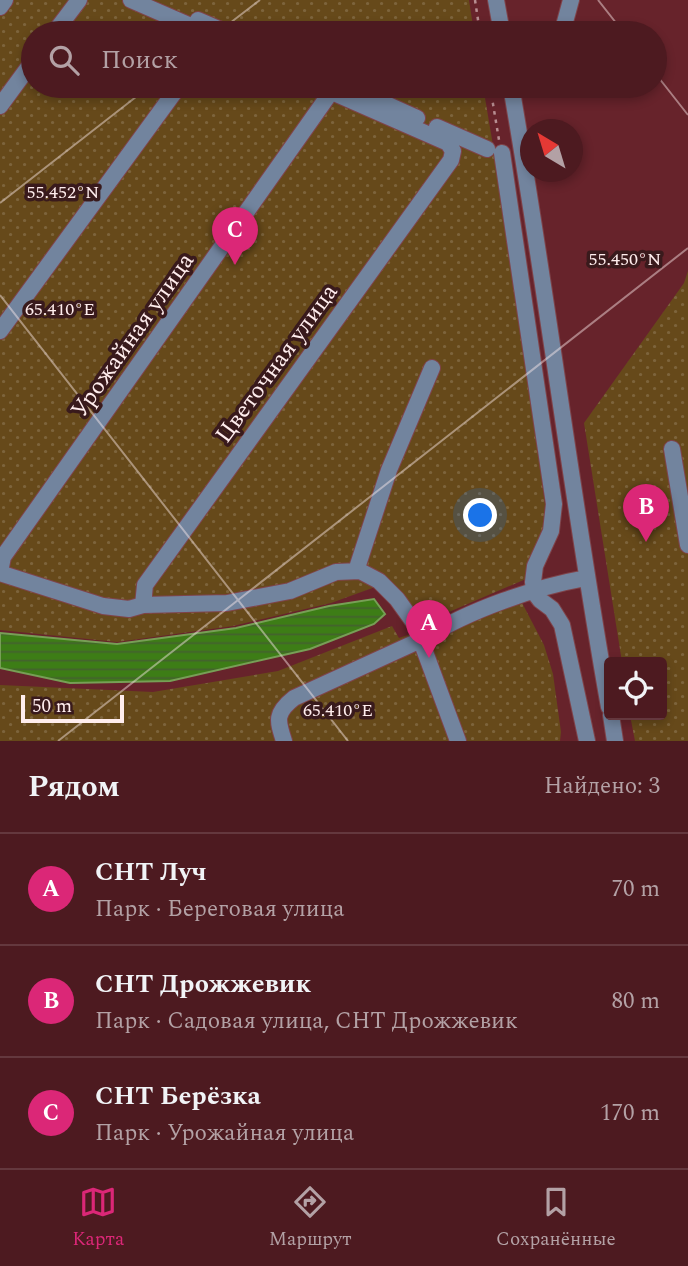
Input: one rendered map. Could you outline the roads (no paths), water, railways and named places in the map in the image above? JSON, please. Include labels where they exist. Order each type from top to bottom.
[{"type":"street","points":[[0,7],[5,0]]},
{"type":"street","points":[[63,21],[79,0]]},
{"type":"street","points":[[131,0],[179,21]]},
{"type":"street","points":[[154,0],[201,21]]},
{"type":"street","points":[[496,0],[500,21]]},
{"type":"street","points":[[565,21],[571,0]]},
{"type":"street","points":[[0,106],[21,77]]},
{"type":"street","points":[[0,331],[170,98]]},
{"type":"street","name":"Урожайная улица","points":[[0,573],[3,557],[325,98]]},
{"type":"street","name":"Цветочная улица","points":[[143,605],[145,585],[451,160],[453,150],[448,144],[353,98]]},
{"type":"street","points":[[358,98],[494,151],[554,504],[551,531],[535,566],[534,592],[552,609],[562,625],[587,741]]},
{"type":"street","points":[[517,98],[586,578],[604,679]]},
{"type":"street","points":[[356,571],[389,470],[432,368]]},
{"type":"street","points":[[672,449],[688,545]]},
{"type":"street","points":[[0,573],[103,606],[129,609],[143,605],[227,603],[290,591],[336,572],[356,571],[379,581],[397,599],[423,640],[458,741]]},
{"type":"street","points":[[284,741],[278,723],[279,715],[284,706],[294,698],[423,640],[494,604],[562,582],[586,578]]},
{"type":"street","points":[[612,720],[615,741]]},
{"type":"place","name":"СНТ Берёзка","points":[[235,265]]},
{"type":"place","name":"СНТ Дрожжевик","points":[[646,542]]},
{"type":"place","name":"СНТ Луч","points":[[429,658]]}]
